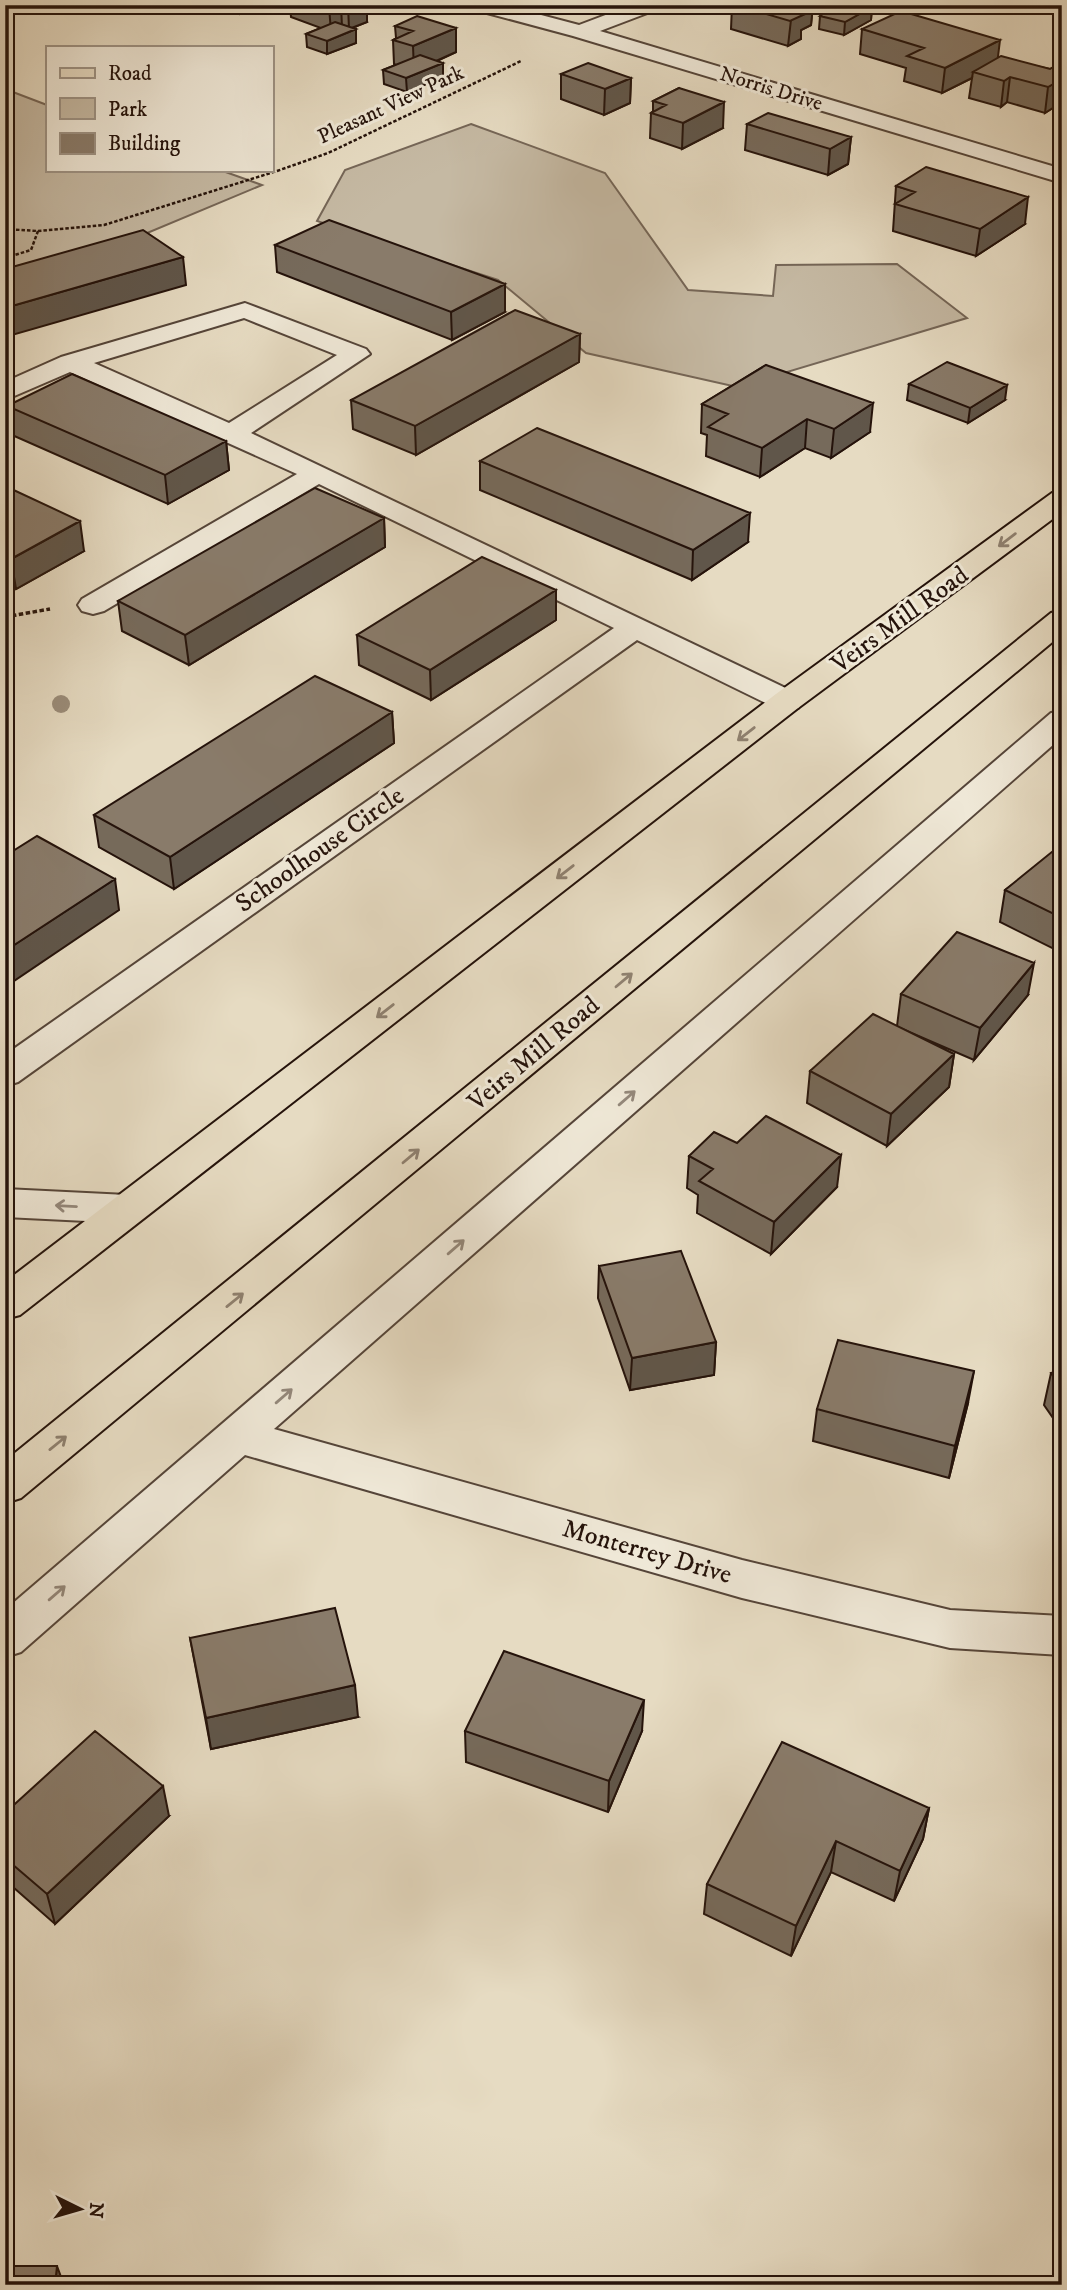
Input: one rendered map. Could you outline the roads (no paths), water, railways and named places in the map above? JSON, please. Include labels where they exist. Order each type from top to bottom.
[{"type":"main road","name":"Veirs Mill Road","points":[[5,1304],[788,702],[1062,499]]},
{"type":"main road","name":"Veirs Mill Road","points":[[5,1486],[1062,619]]},
{"type":"street","name":"Norris Drive","points":[[479,5],[580,32],[1062,176]]},
{"type":"street","points":[[580,32],[651,5]]},
{"type":"street","points":[[5,392],[70,362],[245,310],[358,354],[231,434]]},
{"type":"street","points":[[70,362],[318,472],[788,702]]},
{"type":"street","points":[[93,605],[318,472]]},
{"type":"street","name":"Schoolhouse Circle","points":[[5,1073],[635,627]]},
{"type":"street","points":[[5,1638],[1062,720]]},
{"type":"street","points":[[5,1203],[127,1209]]},
{"type":"street","name":"Monterrey Drive","points":[[238,1436],[743,1580],[950,1629],[1062,1636]]}]
